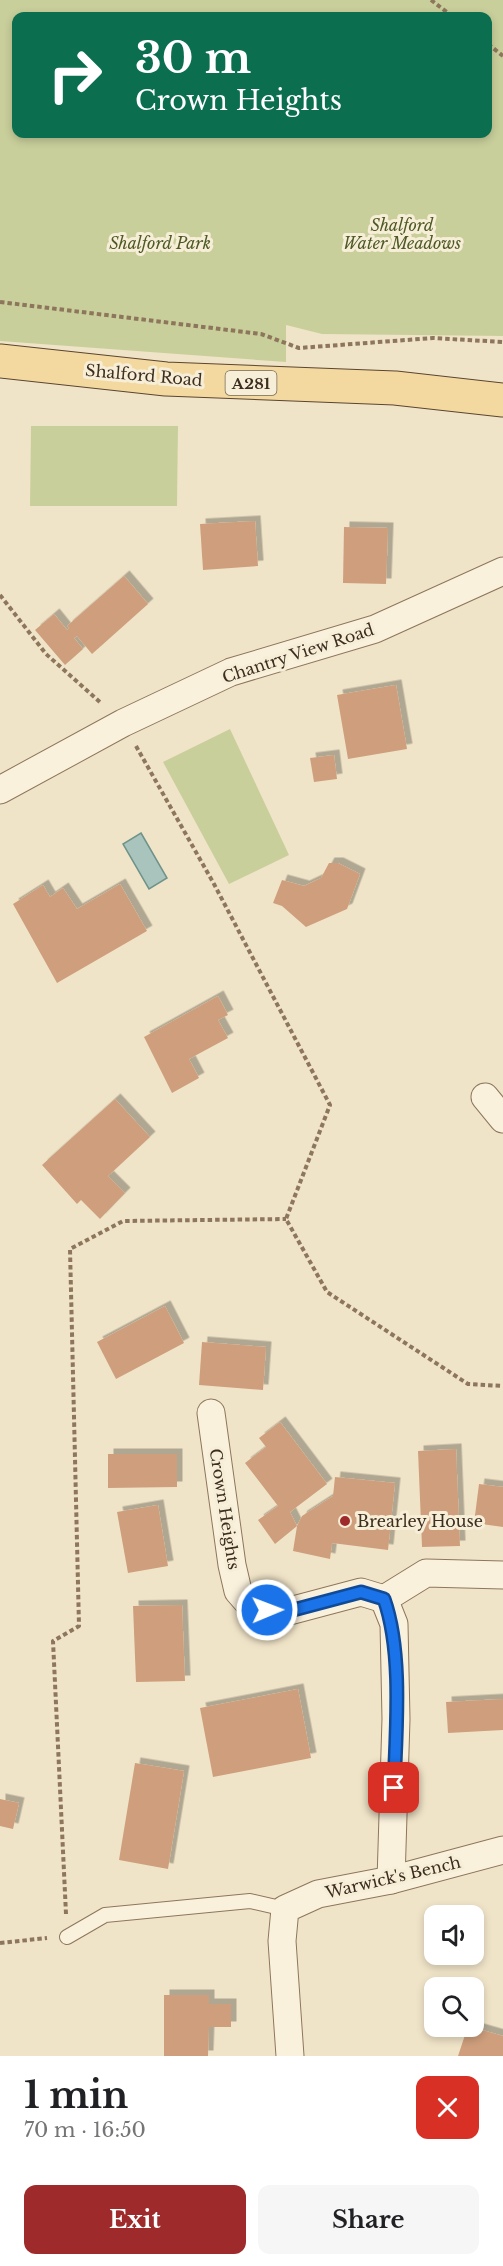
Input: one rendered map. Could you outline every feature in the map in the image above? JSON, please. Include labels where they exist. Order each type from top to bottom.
[{"type":"main road","name":"Shalford Road","points":[[0,361],[166,379],[395,388],[503,400]]},
{"type":"street","name":"Chantry View Road","points":[[0,790],[123,723],[239,668],[375,629],[503,571]]},
{"type":"street","points":[[484,1097],[503,1119]]},
{"type":"street","name":"Crown Heights","points":[[211,1413],[232,1565],[238,1591],[252,1607],[282,1613],[361,1592],[384,1599]]},
{"type":"street","points":[[391,1880],[396,1719],[393,1624],[384,1599],[426,1573],[503,1575]]},
{"type":"street","name":"Warwick's Bench","points":[[285,1909],[318,1894],[391,1880],[503,1850]]},
{"type":"street","points":[[285,1909],[282,1941],[290,2056]]},
{"type":"lane","points":[[68,1937],[105,1915],[250,1901],[285,1909]]},
{"type":"path","points":[[431,0],[447,12]]},
{"type":"path","points":[[0,302],[261,334],[299,348],[433,338],[503,342]]},
{"type":"path","points":[[0,595],[45,654],[123,723],[214,884],[330,1105],[286,1219]]},
{"type":"path","points":[[286,1219],[327,1292],[468,1384],[503,1386]]},
{"type":"path","points":[[0,1943],[68,1937],[53,1641],[79,1626],[70,1249],[123,1221],[286,1219]]},
{"type":"green space","points":[[0,0],[503,0],[503,336],[322,334],[286,325],[286,362],[0,341]]},
{"type":"green space","points":[[31,426],[178,426],[177,506],[30,506]]},
{"type":"green space","points":[[230,729],[289,855],[229,884],[163,762]]},
{"type":"water","points":[[141,833],[167,878],[149,889],[123,844]]},
{"type":"building","points":[[255,521],[258,566],[203,570],[200,524]]},
{"type":"building","points":[[344,527],[388,528],[386,584],[343,583]]},
{"type":"building","points":[[124,576],[148,604],[92,654],[77,636],[74,638],[83,649],[65,665],[35,630],[54,614],[67,630],[69,628],[67,626]]},
{"type":"building","points":[[396,685],[407,749],[348,759],[337,695]]},
{"type":"building","points":[[334,755],[337,779],[314,782],[310,758]]},
{"type":"building","points":[[329,863],[338,863],[360,874],[347,909],[306,927],[282,906],[273,903],[282,880],[304,886],[321,878]]},
{"type":"building","points":[[120,884],[147,931],[57,983],[13,904],[43,885],[50,897],[63,888],[77,909]]},
{"type":"building","points":[[218,996],[228,1015],[218,1020],[228,1038],[189,1059],[199,1078],[172,1093],[144,1037]]},
{"type":"building","points":[[115,1099],[150,1137],[108,1176],[125,1193],[100,1219],[81,1200],[77,1204],[42,1165]]},
{"type":"building","points":[[165,1306],[184,1343],[116,1379],[97,1342]]},
{"type":"building","points":[[202,1342],[266,1347],[263,1390],[199,1385]]},
{"type":"building","points":[[280,1422],[327,1484],[290,1512],[297,1526],[275,1544],[258,1520],[278,1506],[245,1463],[266,1447],[259,1438]]},
{"type":"building","points":[[456,1449],[460,1546],[422,1547],[418,1451]]},
{"type":"building","points":[[108,1454],[177,1454],[177,1487],[108,1488]]},
{"type":"building","name":"Brearley House","points":[[335,1477],[395,1483],[388,1550],[332,1543],[330,1559],[293,1551],[297,1526],[302,1516],[333,1496]]},
{"type":"building","points":[[479,1484],[503,1487],[503,1527],[474,1523]]},
{"type":"building","points":[[158,1505],[168,1566],[128,1573],[117,1512]]},
{"type":"building","points":[[182,1605],[185,1681],[136,1682],[133,1606]]},
{"type":"building","points":[[298,1689],[311,1758],[213,1777],[200,1708]]},
{"type":"building","points":[[503,1699],[503,1730],[448,1733],[446,1702]]},
{"type":"building","points":[[135,1763],[184,1771],[168,1869],[119,1860]]},
{"type":"building","points":[[0,1799],[19,1803],[13,1829],[0,1826]]},
{"type":"building","points":[[164,1995],[209,1995],[209,2004],[231,2004],[231,2027],[209,2027],[208,2056],[164,2056]]},
{"type":"building","points":[[484,2031],[503,2036],[503,2056],[458,2056],[464,2037],[484,2037]]},
{"type":"place","name":"Brearley House","points":[[345,1521]]},
{"type":"route","points":[[267,1610],[282,1613],[361,1592],[384,1599],[393,1624],[396,1719],[394,1788]]},
{"type":"park label","name":"Shalford Water Meadows","points":[[402,234]]},
{"type":"park label","name":"Shalford Park","points":[[160,243]]}]
